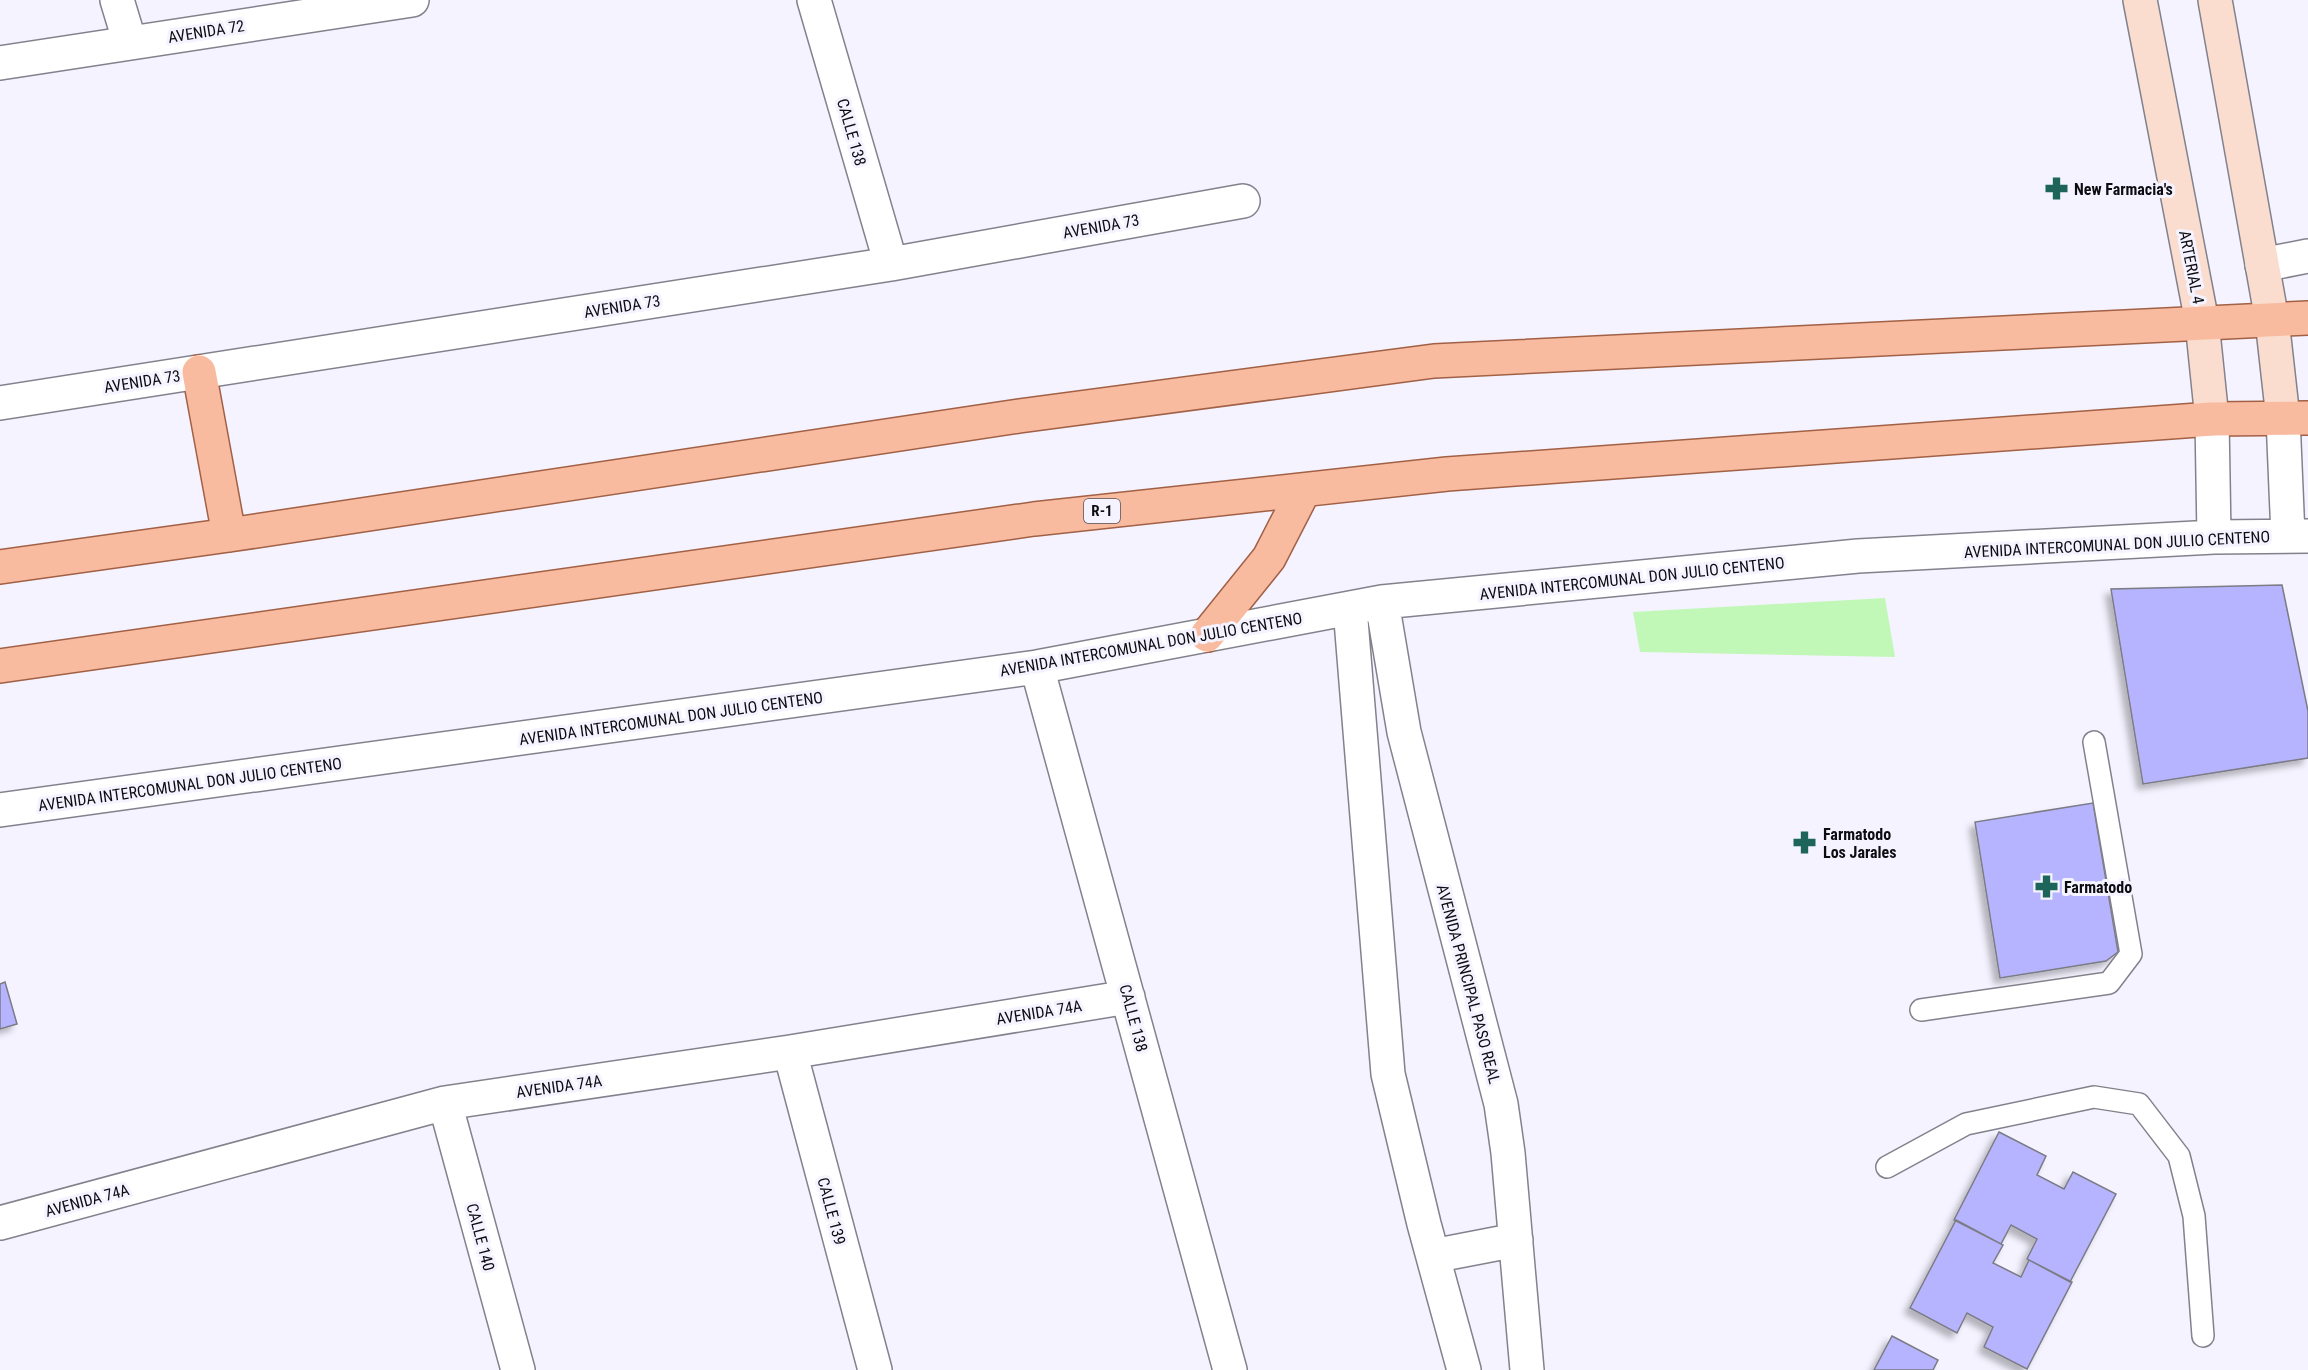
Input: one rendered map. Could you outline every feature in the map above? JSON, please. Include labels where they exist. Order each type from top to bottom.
[{"type":"main road","points":[[0,567],[230,535],[1019,416],[1434,361],[2308,318]]},
{"type":"main road","points":[[198,372],[230,535]]},
{"type":"main road","name":"R-1","points":[[0,666],[1034,519],[1447,474],[2212,419],[2296,418]]},
{"type":"main road","points":[[1207,635],[1269,558],[1304,490]]},
{"type":"street","points":[[117,0],[130,43]]},
{"type":"street","name":"AVENIDA 72","points":[[0,63],[412,0]]},
{"type":"street","name":"CALLE 138","points":[[814,0],[891,264]]},
{"type":"street","name":"ARTERIAL 4","points":[[2140,0],[2202,322],[2212,419],[2214,537]]},
{"type":"street","points":[[2215,0],[2272,320],[2296,418],[2298,536]]},
{"type":"street","name":"AVENIDA 73","points":[[0,403],[891,264],[1243,201]]},
{"type":"street","points":[[2262,265],[2308,256]]},
{"type":"street","name":"AVENIDA INTERCOMUNAL DON JULIO CENTENO","points":[[0,810],[1037,667],[1382,602],[1858,556],[2214,537],[2298,536]]},
{"type":"street","name":"AVENIDA PRINCIPAL PASO REAL","points":[[1382,602],[1404,732],[1501,1104],[1508,1153],[1527,1370]]},
{"type":"street","points":[[1350,608],[1388,1074],[1464,1370]]},
{"type":"street","name":"CALLE 138","points":[[1037,667],[1230,1370]]},
{"type":"street","name":"AVENIDA 74A","points":[[0,1223],[445,1103],[790,1052],[1128,997]]},
{"type":"street","name":"CALLE 139","points":[[790,1052],[875,1370]]},
{"type":"street","name":"CALLE 140","points":[[445,1103],[518,1370]]},
{"type":"street","points":[[1433,1256],[1515,1240]]},
{"type":"lane","points":[[1921,1010],[2109,983],[2131,954],[2094,742]]},
{"type":"lane","points":[[1887,1167],[1966,1124],[2094,1097],[2139,1104],[2179,1156],[2194,1216],[2203,1336]]},
{"type":"green space","points":[[1885,598],[1895,657],[1640,652],[1633,612]]},
{"type":"building","points":[[2282,585],[2308,711],[2308,758],[2143,784],[2111,589]]},
{"type":"building","name":"Farmatodo","points":[[2093,803],[2118,952],[2106,961],[2000,978],[1975,822]]},
{"type":"building","points":[[5,982],[17,1024],[0,1029],[0,984]]},
{"type":"building","points":[[1999,1132],[2046,1156],[2037,1175],[2064,1189],[2073,1172],[2116,1194],[2070,1282],[2027,1259],[2037,1239],[2011,1225],[2001,1244],[1954,1220]]},
{"type":"building","points":[[1956,1220],[2003,1245],[1993,1263],[2021,1277],[2029,1260],[2072,1282],[2027,1369],[1984,1347],[1993,1327],[1967,1313],[1957,1333],[1910,1308]]},
{"type":"building","points":[[1892,1336],[1938,1360],[1933,1370],[1874,1370]]},
{"type":"place","name":"New Farmacia's","points":[[2056,189]]},
{"type":"place","name":"Farmatodo Los Jarales","points":[[1805,843]]},
{"type":"place","name":"Farmatodo","points":[[2046,887]]}]
